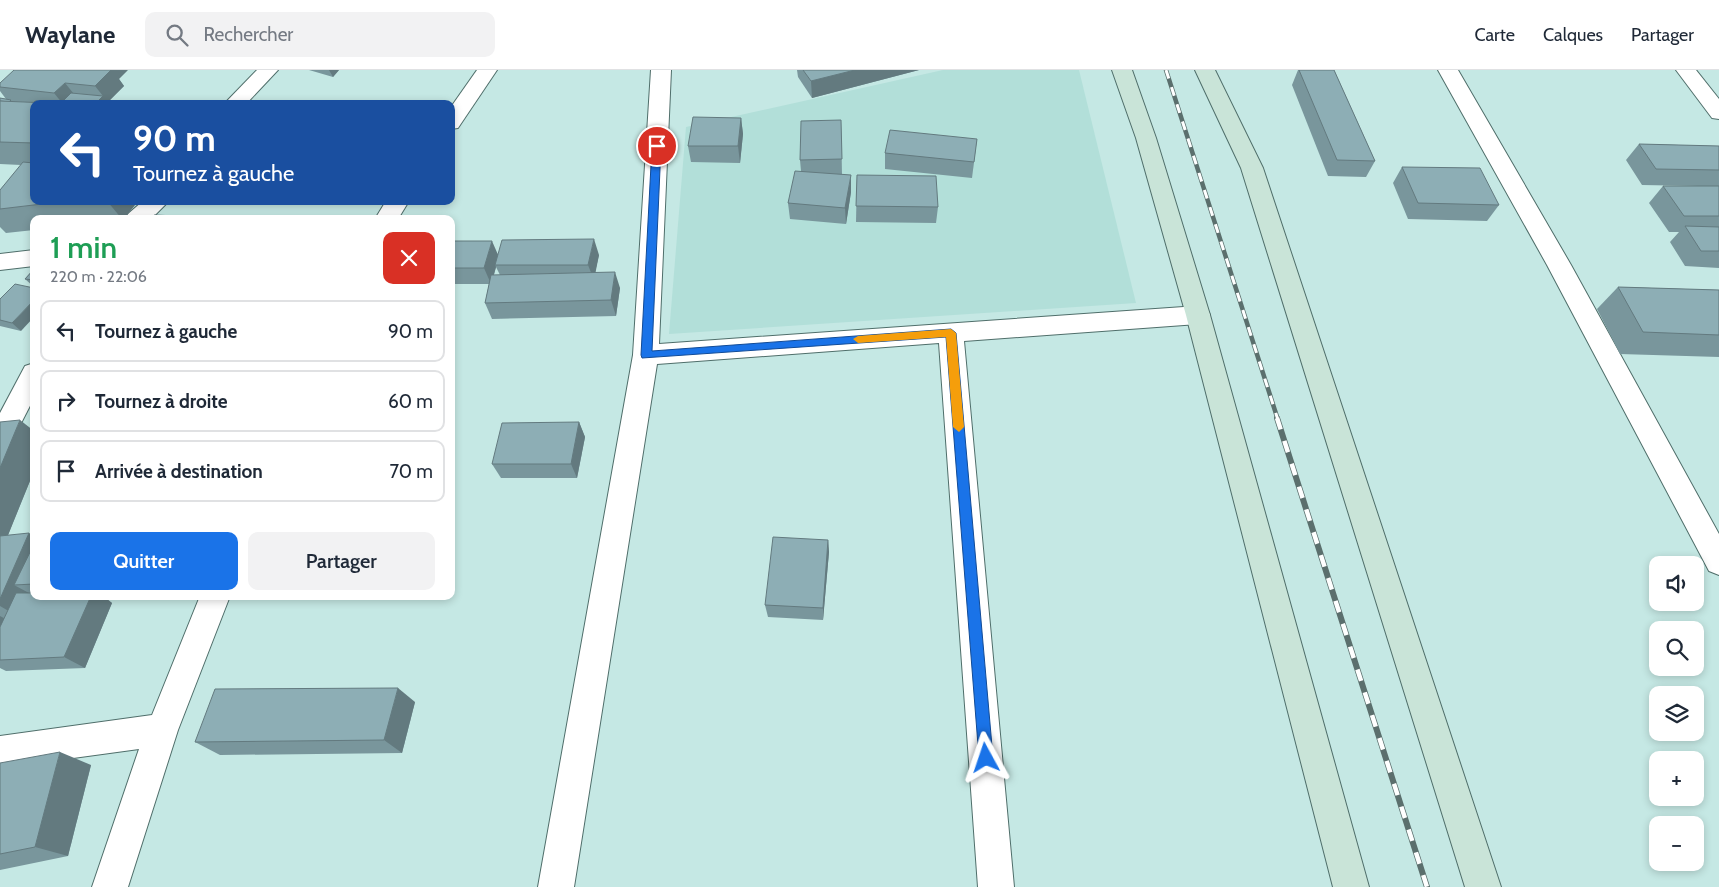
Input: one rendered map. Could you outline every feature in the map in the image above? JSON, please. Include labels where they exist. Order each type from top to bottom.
[{"type":"main road","points":[[1122,70],[1146,138],[1198,315],[1351,887]]},
{"type":"main road","points":[[1205,70],[1252,168],[1483,887]]},
{"type":"street","points":[[238,100],[268,70]]},
{"type":"street","points":[[455,117],[487,70]]},
{"type":"street","points":[[556,887],[646,355],[660,70]]},
{"type":"street","points":[[1448,70],[1559,265],[1719,562]]},
{"type":"street","points":[[1686,70],[1711,92],[1719,113]]},
{"type":"street","points":[[141,215],[153,205]]},
{"type":"street","points":[[0,262],[30,258]]},
{"type":"street","points":[[646,355],[1198,315]]},
{"type":"street","points":[[951,333],[996,887]]},
{"type":"street","points":[[4,425],[30,380]]},
{"type":"street","points":[[4,425],[30,423]]},
{"type":"street","points":[[110,887],[162,730],[213,600]]},
{"type":"street","points":[[0,752],[162,730]]},
{"type":"shaded area","points":[[943,70],[1079,70],[1136,303],[669,334],[686,127]]},
{"type":"building","points":[[14,70],[111,70],[95,86],[65,83],[54,93],[0,87],[0,83]]},
{"type":"building","points":[[803,70],[855,70],[811,81]]},
{"type":"building","points":[[1299,70],[1334,70],[1375,161],[1337,160]]},
{"type":"building","points":[[71,93],[103,96],[99,100],[64,100]]},
{"type":"building","points":[[0,98],[11,100],[9,102],[0,101]]},
{"type":"building","points":[[0,101],[30,102],[30,143],[0,142]]},
{"type":"building","points":[[693,117],[741,118],[738,146],[688,146]]},
{"type":"building","points":[[841,120],[842,159],[800,160],[801,121]]},
{"type":"building","points":[[890,130],[977,139],[974,162],[885,153]]},
{"type":"building","points":[[1639,144],[1719,146],[1719,170],[1656,169]]},
{"type":"building","points":[[23,162],[30,163],[30,205],[34,205],[0,209],[0,190]]},
{"type":"building","points":[[1402,167],[1480,168],[1499,205],[1418,203]]},
{"type":"building","points":[[795,171],[851,175],[845,208],[788,203]]},
{"type":"building","points":[[857,175],[936,176],[938,207],[856,206]]},
{"type":"building","points":[[1663,186],[1719,186],[1719,216],[1684,216]]},
{"type":"building","points":[[1685,226],[1719,227],[1719,251],[1701,251]]},
{"type":"building","points":[[594,239],[588,265],[495,265],[502,240]]},
{"type":"building","points":[[455,241],[492,241],[484,268],[455,268]]},
{"type":"building","points":[[615,272],[611,300],[485,303],[491,275]]},
{"type":"building","points":[[15,284],[30,287],[30,304],[12,323],[0,320],[0,299]]},
{"type":"building","points":[[1618,287],[1719,290],[1719,335],[1643,332]]},
{"type":"building","points":[[20,420],[0,468],[0,422]]},
{"type":"building","points":[[579,422],[571,464],[492,464],[502,423]]},
{"type":"building","points":[[29,533],[0,599],[0,536]]},
{"type":"building","points":[[773,537],[828,540],[823,608],[765,605]]},
{"type":"building","points":[[30,552],[30,584],[14,585]]},
{"type":"building","points":[[16,593],[30,593],[30,600],[89,600],[64,657],[0,660],[0,627]]},
{"type":"building","points":[[398,688],[384,740],[195,742],[215,689]]},
{"type":"building","points":[[60,752],[35,847],[0,854],[0,763]]},
{"type":"railway","points":[[1166,70],[1278,420]]},
{"type":"railway","points":[[1277,418],[1427,887]]},
{"type":"slow traffic","points":[[858,339],[951,333],[959,427]]},
{"type":"route","points":[[657,146],[646,355],[951,333],[986,758]]}]
